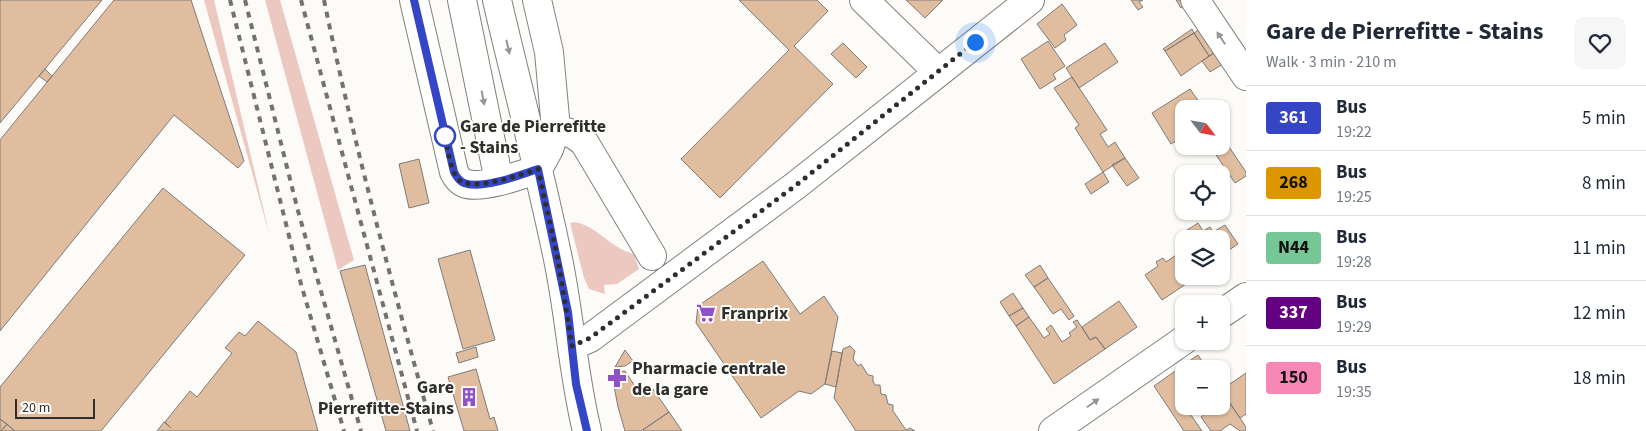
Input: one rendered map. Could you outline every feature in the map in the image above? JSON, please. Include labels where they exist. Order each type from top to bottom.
[{"type":"street","points":[[414,0],[454,172],[461,182],[467,184],[499,181],[538,169],[549,149],[556,129],[549,52],[536,0]]},
{"type":"street","points":[[462,0],[499,181]]},
{"type":"street","points":[[497,0],[558,260],[572,346],[576,384],[588,431]]},
{"type":"street","points":[[864,0],[938,72]]},
{"type":"street","points":[[572,346],[590,338],[795,186],[1030,0]]},
{"type":"street","points":[[1195,0],[1246,76]]},
{"type":"street","points":[[556,129],[574,134],[584,142],[652,256]]},
{"type":"street","points":[[1230,308],[1246,297]]},
{"type":"street","points":[[1053,431],[1175,346]]},
{"type":"shaded area","points":[[204,0],[214,0],[270,237]]},
{"type":"shaded area","points":[[265,0],[280,0],[354,260],[338,270]]},
{"type":"shaded area","points":[[574,222],[590,228],[618,247],[634,254],[639,269],[617,284],[604,285],[605,294],[589,289],[584,278],[570,223]]},
{"type":"building","points":[[0,0],[102,0],[0,123]]},
{"type":"building","points":[[114,0],[191,0],[244,161],[238,168],[174,115],[0,331],[0,140]]},
{"type":"building","points":[[739,0],[817,0],[828,11],[794,46],[833,84],[720,198],[681,159],[789,50]]},
{"type":"building","points":[[906,0],[943,0],[925,18]]},
{"type":"building","points":[[1131,0],[1143,0],[1139,2],[1143,7],[1138,10]]},
{"type":"building","points":[[1176,0],[1187,0],[1189,3],[1181,8]]},
{"type":"building","points":[[1062,4],[1077,25],[1064,35],[1066,40],[1055,48],[1037,24]]},
{"type":"building","points":[[1204,26],[1220,49],[1209,56],[1194,33]]},
{"type":"building","points":[[1192,29],[1194,33],[1165,51],[1163,49]]},
{"type":"building","points":[[1194,33],[1209,56],[1181,76],[1165,51]]},
{"type":"building","points":[[1048,41],[1065,66],[1053,74],[1056,79],[1040,89],[1021,59]]},
{"type":"building","points":[[843,43],[867,67],[856,78],[831,54]]},
{"type":"building","points":[[1105,43],[1118,62],[1079,88],[1066,68]]},
{"type":"building","points":[[1220,49],[1228,61],[1210,72],[1202,61]]},
{"type":"building","points":[[45,69],[52,76],[47,82],[39,76]]},
{"type":"building","points":[[1072,77],[1107,130],[1100,134],[1108,147],[1115,142],[1125,158],[1103,172],[1075,128],[1079,125],[1054,88]]},
{"type":"building","points":[[1190,89],[1198,100],[1175,100],[1175,142],[1171,144],[1152,113]]},
{"type":"building","points":[[1230,148],[1246,172],[1246,176],[1235,183],[1230,176],[1230,165],[1223,165],[1216,155],[1230,155]]},
{"type":"building","points":[[1125,158],[1139,178],[1127,186],[1112,165]]},
{"type":"building","points":[[419,159],[429,203],[409,208],[399,164]]},
{"type":"building","points":[[1103,172],[1109,182],[1091,194],[1085,184]]},
{"type":"building","points":[[163,188],[245,255],[101,431],[15,431],[0,419],[0,387]]},
{"type":"building","points":[[1198,223],[1202,230],[1187,230]]},
{"type":"building","points":[[1225,225],[1228,230],[1216,230]]},
{"type":"building","points":[[1230,232],[1238,244],[1230,249]]},
{"type":"building","points":[[470,250],[495,340],[463,349],[438,259]]},
{"type":"building","points":[[1175,256],[1175,285],[1184,285],[1162,300],[1145,275],[1158,266],[1156,262],[1163,258],[1166,262]]},
{"type":"building","points":[[763,261],[800,314],[824,296],[838,317],[825,384],[811,394],[799,391],[761,418],[696,323],[698,306]]},
{"type":"building","points":[[365,265],[410,431],[386,431],[340,271]]},
{"type":"building","points":[[1040,265],[1048,278],[1034,287],[1025,275]]},
{"type":"building","points":[[1048,278],[1074,316],[1069,320],[1061,309],[1053,314],[1034,287]]},
{"type":"building","points":[[1013,293],[1023,308],[1009,316],[1000,302]]},
{"type":"building","points":[[1119,301],[1137,327],[1105,349],[1096,337],[1090,340],[1082,327]]},
{"type":"building","points":[[1023,308],[1029,317],[1016,326],[1009,316]]},
{"type":"building","points":[[1029,317],[1044,338],[1050,334],[1046,329],[1051,325],[1062,342],[1071,336],[1069,333],[1077,327],[1073,322],[1077,320],[1090,340],[1096,337],[1105,349],[1054,384],[1016,326]]},
{"type":"building","points":[[258,321],[296,352],[318,431],[157,431],[164,422],[171,428],[165,422],[190,391],[197,397],[232,353],[225,348],[239,332],[245,336]]},
{"type":"building","points":[[850,346],[855,351],[853,359],[858,366],[861,364],[868,375],[873,376],[875,385],[880,385],[881,394],[886,395],[888,404],[893,405],[893,411],[906,430],[910,428],[915,431],[856,431],[834,398],[843,349]]},
{"type":"building","points":[[476,347],[478,357],[459,363],[456,353]]},
{"type":"building","points":[[625,350],[633,361],[625,366],[615,367]]},
{"type":"building","points":[[832,351],[842,353],[836,387],[825,384]]},
{"type":"building","points":[[1198,355],[1201,360],[1191,360]]},
{"type":"building","name":"Gare Pierrefitte-Stains","points":[[476,369],[490,419],[494,417],[498,431],[464,431],[448,377]]},
{"type":"building","points":[[625,371],[642,397],[653,389],[669,412],[641,431],[625,431],[618,407],[614,386],[614,372]]},
{"type":"building","points":[[1175,371],[1175,415],[1191,415],[1202,431],[1184,431],[1154,386]]},
{"type":"building","points":[[1246,373],[1246,414],[1240,418],[1230,403],[1230,384]]},
{"type":"building","points":[[1230,403],[1246,427],[1246,431],[1240,431],[1230,424],[1220,431],[1211,431],[1201,417],[1204,415],[1230,415]]},
{"type":"building","points":[[669,412],[682,431],[643,430]]},
{"type":"building","points":[[0,419],[7,424],[1,431],[0,431]]},
{"type":"building","points":[[7,424],[15,431],[1,431]]},
{"type":"railway","points":[[230,0],[301,284],[344,431]]},
{"type":"railway","points":[[245,0],[298,211],[361,431]]},
{"type":"railway","points":[[301,0],[417,431]]},
{"type":"railway","points":[[324,0],[361,162],[433,431]]},
{"type":"bus line","name":"361","points":[[414,0],[454,172],[458,178],[461,182],[473,185],[499,181],[538,169],[568,312],[576,384],[587,431]]},
{"type":"place","name":"Gare de Pierrefitte - Stains","points":[[445,136]]},
{"type":"place","name":"Franprix","points":[[706,313]]},
{"type":"place","name":"Pharmacie centrale de la gare","points":[[617,378]]},
{"type":"place","name":"Gare Pierrefitte-Stains","points":[[469,397]]},
{"type":"route","points":[[445,136],[444,133],[454,172],[461,182],[473,185],[499,181],[538,169],[568,312],[572,346],[590,338],[795,186],[975,42]]}]
